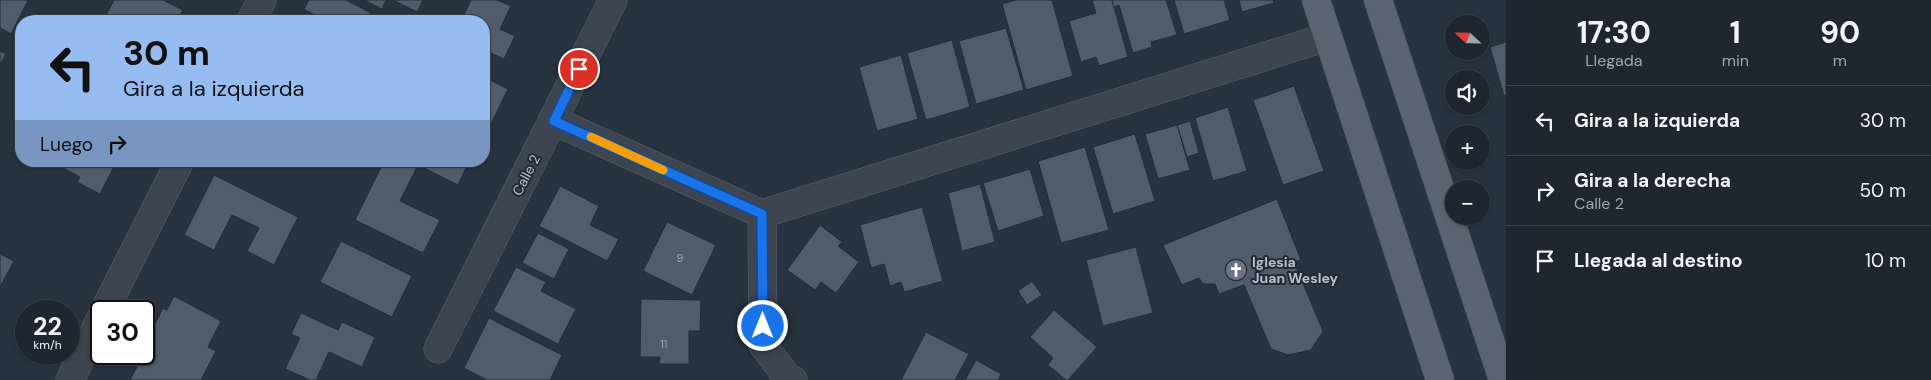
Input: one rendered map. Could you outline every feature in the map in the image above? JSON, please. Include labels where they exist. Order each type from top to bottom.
[{"type":"main road","points":[[1316,0],[1440,380]]},
{"type":"main road","points":[[1378,0],[1502,380]]},
{"type":"street","points":[[254,15],[262,0]]},
{"type":"street","name":"Calle 2","points":[[438,349],[613,0]]},
{"type":"street","points":[[554,121],[762,214],[1327,37]]},
{"type":"street","points":[[110,300],[177,167]]},
{"type":"street","points":[[762,214],[763,345],[788,378],[793,380]]},
{"type":"street","points":[[70,380],[90,340]]},
{"type":"building","points":[[0,0],[28,0],[20,15],[15,15],[15,26],[11,34],[0,28]]},
{"type":"building","points":[[114,0],[163,0],[183,10],[180,15],[106,15]]},
{"type":"building","points":[[309,0],[346,0],[371,13],[370,15],[312,15],[304,9]]},
{"type":"building","points":[[364,0],[386,0],[382,9]]},
{"type":"building","points":[[393,0],[423,0],[417,12]]},
{"type":"building","points":[[471,0],[497,0],[511,6],[500,29],[515,36],[504,59],[490,53],[490,15],[464,15]]},
{"type":"building","points":[[1016,0],[1052,0],[1073,76],[1026,90],[1002,4]]},
{"type":"building","points":[[1092,0],[1112,0],[1128,57],[1099,66],[1096,57],[1081,62],[1069,21],[1096,13]]},
{"type":"building","points":[[1112,0],[1166,0],[1177,35],[1151,42],[1152,47],[1133,53],[1119,5],[1114,7]]},
{"type":"building","points":[[1174,0],[1224,0],[1230,20],[1184,34]]},
{"type":"building","points":[[1239,0],[1273,0],[1274,3],[1242,12]]},
{"type":"building","points":[[1006,28],[1024,90],[976,104],[959,41]]},
{"type":"building","points":[[952,40],[970,107],[926,120],[907,53]]},
{"type":"building","points":[[1506,42],[1506,95],[1504,96],[1490,47]]},
{"type":"building","points":[[0,51],[6,54],[0,65]]},
{"type":"building","points":[[901,55],[918,119],[877,131],[859,67]]},
{"type":"building","points":[[490,80],[508,89],[490,126]]},
{"type":"building","points":[[1294,86],[1324,171],[1283,185],[1253,100]]},
{"type":"building","points":[[1228,107],[1247,171],[1213,181],[1195,118]]},
{"type":"building","points":[[1190,121],[1199,153],[1187,157],[1177,125]]},
{"type":"building","points":[[1177,125],[1190,170],[1158,179],[1145,134]]},
{"type":"building","points":[[1135,134],[1155,201],[1113,214],[1093,147]]},
{"type":"building","points":[[1085,147],[1109,230],[1061,243],[1038,161]]},
{"type":"building","points":[[61,167],[114,167],[100,194],[77,182],[80,177]]},
{"type":"building","points":[[381,167],[417,167],[400,201],[440,220],[423,253],[355,220]]},
{"type":"building","points":[[422,167],[466,167],[458,185]]},
{"type":"building","points":[[1030,169],[1044,216],[998,231],[983,183]]},
{"type":"building","points":[[214,175],[298,217],[274,265],[247,251],[259,228],[232,215],[214,250],[184,235]]},
{"type":"building","points":[[980,184],[995,242],[962,251],[948,193]]},
{"type":"building","points":[[560,186],[599,206],[590,225],[619,239],[607,261],[539,226]]},
{"type":"building","name":"Iglesia Juan Wesley","points":[[1277,199],[1301,260],[1294,262],[1323,331],[1311,350],[1288,355],[1271,349],[1244,285],[1219,294],[1215,284],[1203,284],[1199,278],[1182,285],[1163,245]]},
{"type":"building","points":[[922,207],[943,281],[904,292],[901,282],[890,286],[884,264],[871,268],[860,225]]},
{"type":"building","points":[[667,222],[716,245],[692,295],[643,271]]},
{"type":"building","points":[[820,225],[842,242],[838,246],[859,262],[836,293],[821,282],[815,290],[787,270]]},
{"type":"building","points":[[538,233],[569,249],[554,279],[522,263]]},
{"type":"building","points":[[341,241],[412,276],[392,317],[320,282]]},
{"type":"building","points":[[1136,247],[1153,313],[1103,326],[1086,260]]},
{"type":"building","points":[[0,254],[14,261],[0,287]]},
{"type":"building","points":[[516,267],[546,282],[541,291],[576,309],[558,344],[493,311]]},
{"type":"building","points":[[1032,281],[1042,295],[1027,305],[1018,291]]},
{"type":"building","points":[[174,296],[221,321],[208,347],[216,351],[201,380],[130,380],[137,367],[134,365],[155,365],[155,324],[163,308],[167,310]]},
{"type":"building","points":[[641,299],[701,300],[700,331],[689,331],[689,364],[659,364],[660,357],[640,357]]},
{"type":"building","points":[[1054,310],[1097,347],[1068,380],[1048,365],[1053,358],[1030,337]]},
{"type":"building","points":[[301,313],[338,330],[342,322],[375,337],[362,367],[329,352],[316,380],[310,380],[285,369],[300,338],[291,334]]},
{"type":"building","points":[[489,318],[562,355],[550,380],[487,380],[464,368]]},
{"type":"building","points":[[926,332],[969,354],[955,380],[901,380]]},
{"type":"building","points":[[976,360],[1001,374],[998,380],[965,380]]},
{"type":"slow traffic","points":[[591,137],[663,170]]},
{"type":"place","name":"Iglesia Juan Wesley","points":[[1236,270]]},
{"type":"route","points":[[579,69],[554,121],[762,214],[763,326]]}]
